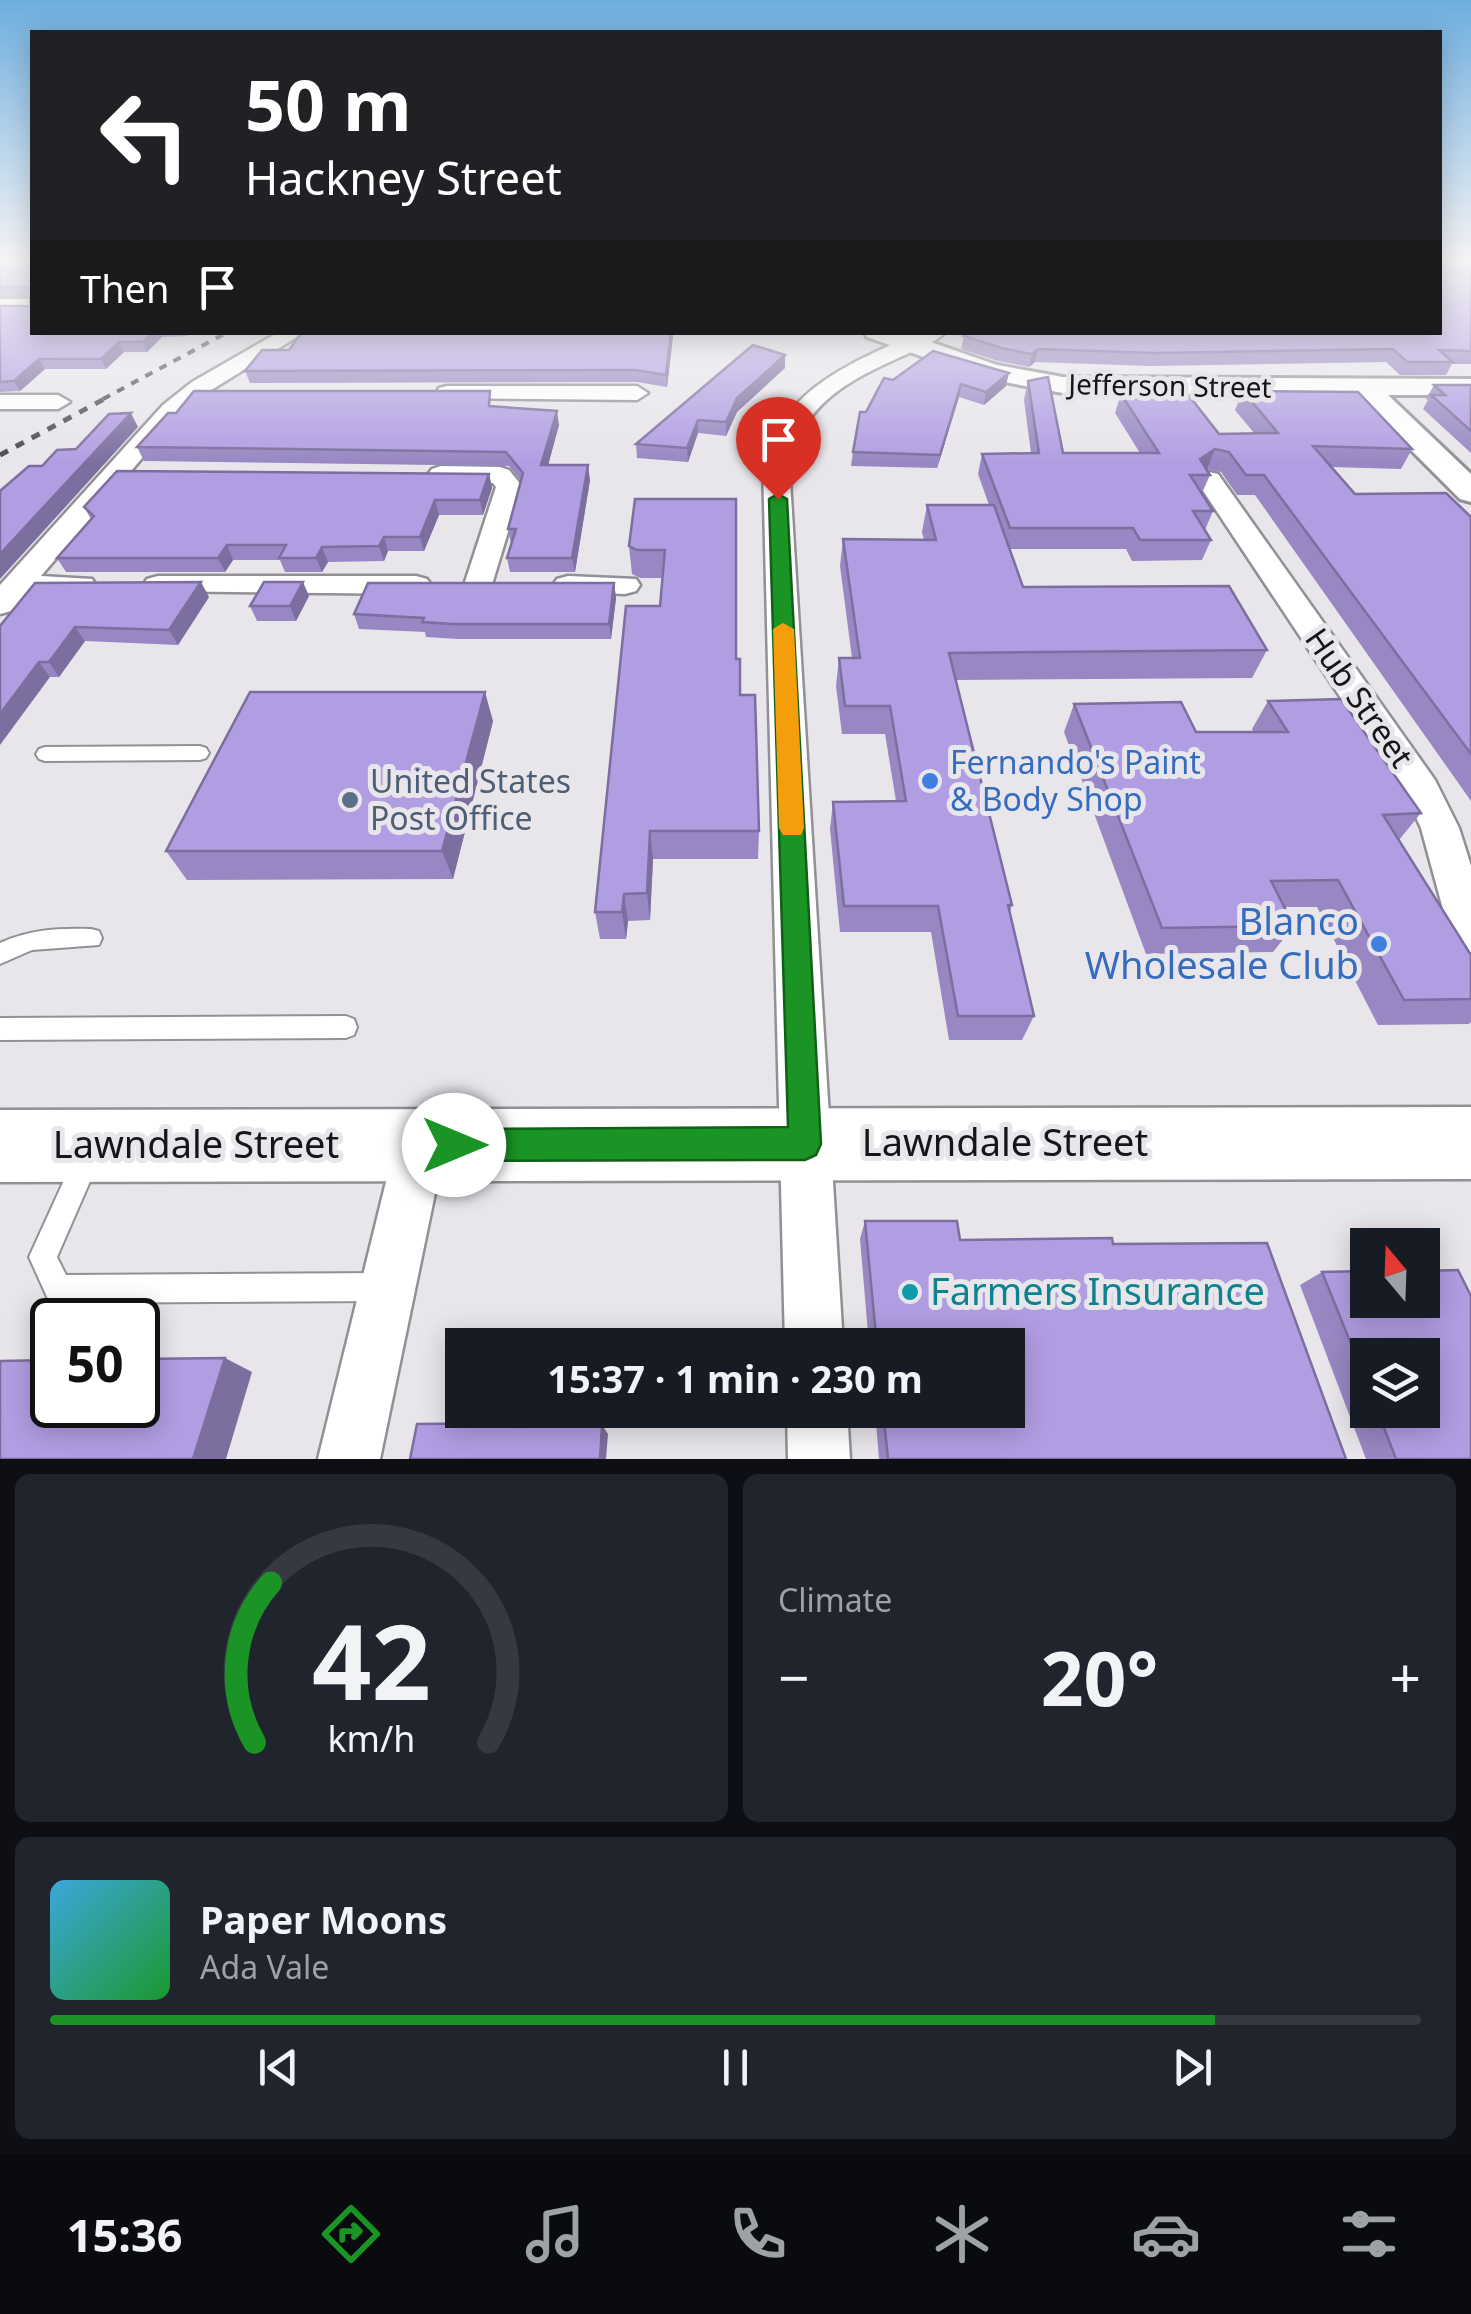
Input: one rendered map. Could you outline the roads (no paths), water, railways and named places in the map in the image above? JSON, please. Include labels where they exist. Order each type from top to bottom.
[{"type":"main road","name":"Lawndale Street","points":[[0,1146],[1471,1143]]},
{"type":"street","points":[[8,594],[171,410],[290,335]]},
{"type":"street","name":"Jefferson Street","points":[[897,335],[924,339],[992,372],[1063,385],[1471,387]]},
{"type":"street","points":[[813,1328],[778,445],[805,405],[825,388],[924,339]]},
{"type":"street","points":[[1364,387],[1471,492]]},
{"type":"street","points":[[424,394],[637,393]]},
{"type":"street","points":[[191,394],[230,394]]},
{"type":"street","points":[[0,402],[58,402]]},
{"type":"street","points":[[115,474],[153,474]]},
{"type":"street","points":[[423,474],[500,474],[508,486],[479,585]]},
{"type":"street","name":"Hub Street","points":[[1209,480],[1422,790],[1440,828],[1471,935]]},
{"type":"street","points":[[8,594],[123,585],[625,585]]},
{"type":"street","points":[[349,1459],[420,1145]]},
{"type":"street","points":[[818,1428],[819,1459]]},
{"type":"lane","points":[[45,754],[200,753]]},
{"type":"lane","points":[[0,954],[12,945],[48,938],[90,938]]},
{"type":"lane","points":[[0,1029],[346,1027]]},
{"type":"lane","points":[[93,1146],[43,1257],[58,1289],[388,1287]]},
{"type":"railway","points":[[103,399],[222,335]]},
{"type":"railway","points":[[0,455],[108,397]]},
{"type":"place","name":"Fernando's Paint & Body Shop","points":[[930,781]]},
{"type":"place","name":"United States Post Office","points":[[350,800]]},
{"type":"place","name":"Blanco Wholesale Club","points":[[1379,944]]},
{"type":"place","name":"Farmers Insurance","points":[[910,1292]]}]
